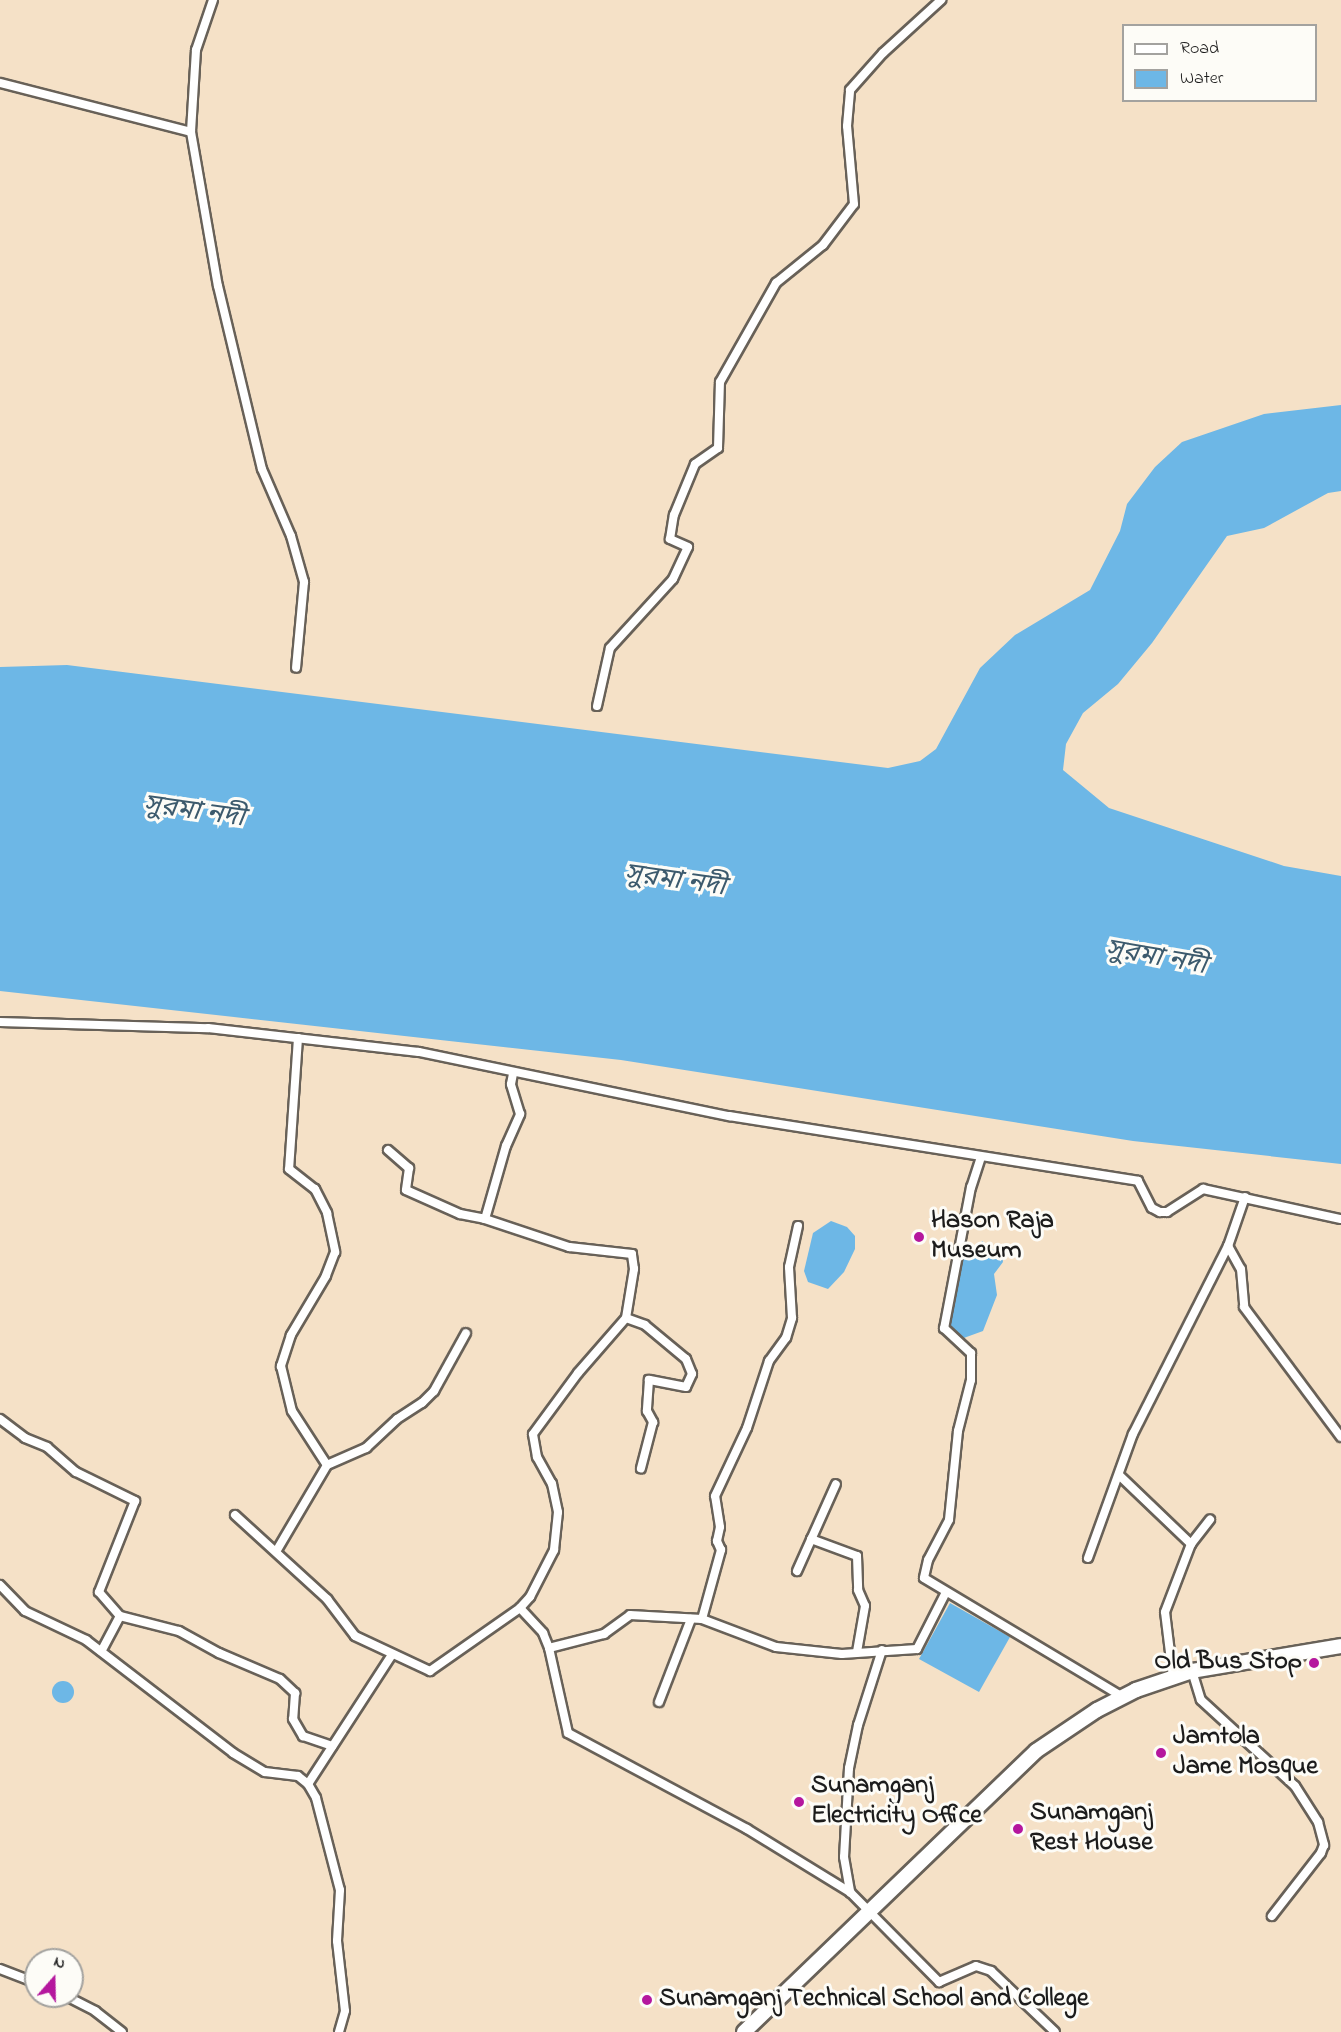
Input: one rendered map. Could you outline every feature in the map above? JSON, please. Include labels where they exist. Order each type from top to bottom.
[{"type":"main road","points":[[744,2032],[1036,1751],[1123,1696],[1173,1677],[1192,1671],[1341,1646]]},
{"type":"street","points":[[213,0],[196,50],[191,132],[218,286],[262,469],[291,536],[304,582],[296,668]]},
{"type":"street","points":[[597,706],[610,648],[673,579],[688,548],[669,539],[695,464],[718,448],[720,382],[776,283],[823,245],[854,204],[847,126],[850,90],[883,53],[940,0]]},
{"type":"street","points":[[0,84],[191,132]]},
{"type":"street","points":[[0,1022],[207,1028],[418,1052],[513,1074],[729,1116],[1138,1181],[1152,1208],[1160,1212],[1203,1189],[1341,1219]]},
{"type":"street","points":[[298,1038],[289,1169],[315,1189],[327,1213],[335,1252],[326,1276],[291,1335],[281,1366],[292,1411],[327,1466]]},
{"type":"street","points":[[485,1220],[506,1146],[520,1114],[511,1084],[513,1074]]},
{"type":"street","points":[[235,1515],[277,1550],[327,1599],[355,1636],[391,1656],[433,1671],[520,1608],[554,1550],[558,1512],[552,1484],[537,1457],[533,1434],[578,1373],[626,1318],[634,1269],[632,1254],[569,1247],[460,1214],[406,1190],[409,1168],[388,1150]]},
{"type":"street","points":[[981,1157],[971,1186],[944,1328],[971,1353],[971,1380],[958,1431],[949,1520],[928,1560],[924,1578],[1123,1696]]},
{"type":"street","points":[[1088,1558],[1096,1529],[1119,1475],[1133,1434],[1228,1246],[1245,1197]]},
{"type":"street","points":[[702,1619],[721,1550],[717,1541],[720,1527],[715,1496],[747,1428],[769,1361],[786,1338],[792,1318],[789,1267],[798,1226]]},
{"type":"street","points":[[1228,1246],[1241,1269],[1244,1307],[1341,1437]]},
{"type":"street","points":[[626,1318],[645,1325],[686,1359],[692,1374],[686,1387],[649,1380],[647,1412],[653,1422],[640,1468]]},
{"type":"street","points":[[277,1550],[327,1466],[366,1448],[397,1419],[422,1403],[434,1391],[466,1333]]},
{"type":"street","points":[[0,1419],[25,1438],[47,1447],[76,1472],[135,1501],[99,1592],[120,1616],[179,1631],[219,1653],[280,1678],[295,1693],[292,1719],[303,1736],[332,1746]]},
{"type":"street","points":[[1119,1475],[1191,1544]]},
{"type":"street","points":[[797,1570],[836,1484]]},
{"type":"street","points":[[1173,1677],[1165,1612],[1191,1544],[1210,1520]]},
{"type":"street","points":[[810,1539],[856,1556],[858,1590],[865,1606],[857,1652]]},
{"type":"street","points":[[0,1585],[25,1611],[101,1651],[233,1753],[265,1772],[298,1776],[308,1784],[316,1798],[340,1890],[337,1941],[345,2011],[339,2032]]},
{"type":"street","points":[[549,1648],[604,1634],[630,1616],[702,1619],[776,1647],[857,1652],[917,1649],[946,1592]]},
{"type":"street","points":[[520,1608],[543,1633],[549,1648],[568,1733],[747,1829],[850,1892],[867,1913],[939,1982],[976,1966],[991,1971],[1055,2032]]},
{"type":"street","points":[[101,1651],[120,1616]]},
{"type":"street","points":[[659,1702],[691,1619]]},
{"type":"street","points":[[850,1892],[844,1857],[849,1768],[858,1725],[882,1650]]},
{"type":"street","points":[[308,1784],[391,1656]]},
{"type":"street","points":[[1192,1671],[1201,1700],[1295,1786],[1318,1822],[1324,1845],[1321,1853],[1272,1916]]},
{"type":"street","points":[[0,1969],[24,1978]]},
{"type":"street","points":[[84,2005],[122,2032]]},
{"type":"water","name":"সুরমা নদী","points":[[1341,405],[1341,491],[1328,493],[1264,528],[1227,536],[1152,643],[1118,684],[1083,713],[1066,744],[1063,770],[1109,808],[1284,866],[1341,876],[1341,1164],[1133,1141],[621,1060],[0,991],[0,667],[67,665],[888,768],[920,761],[936,749],[980,668],[1015,635],[1090,590],[1120,531],[1127,504],[1155,467],[1182,442],[1264,414]]},
{"type":"water","points":[[831,1221],[847,1227],[855,1236],[855,1249],[844,1272],[828,1289],[808,1282],[804,1271],[813,1233]]},
{"type":"water","points":[[982,1241],[1002,1256],[1003,1262],[994,1274],[997,1295],[983,1331],[961,1339],[947,1325],[963,1250],[977,1251]]},
{"type":"water","points":[[950,1603],[1010,1637],[979,1692],[919,1659]]},
{"type":"water","points":[[63,1681],[71,1684],[74,1692],[71,1700],[63,1703],[55,1700],[52,1692],[55,1684]]},
{"type":"place","name":"Hason Raja Museum","points":[[919,1237]]},
{"type":"place","name":"Old Bus Stop","points":[[1314,1663]]},
{"type":"place","name":"Jamtola Jame Mosque","points":[[1161,1753]]},
{"type":"place","name":"Sunamganj Electricity Office","points":[[799,1802]]},
{"type":"place","name":"Sunamganj Rest House","points":[[1018,1829]]},
{"type":"place","name":"Sunamganj Technical School and College","points":[[647,2000]]}]
